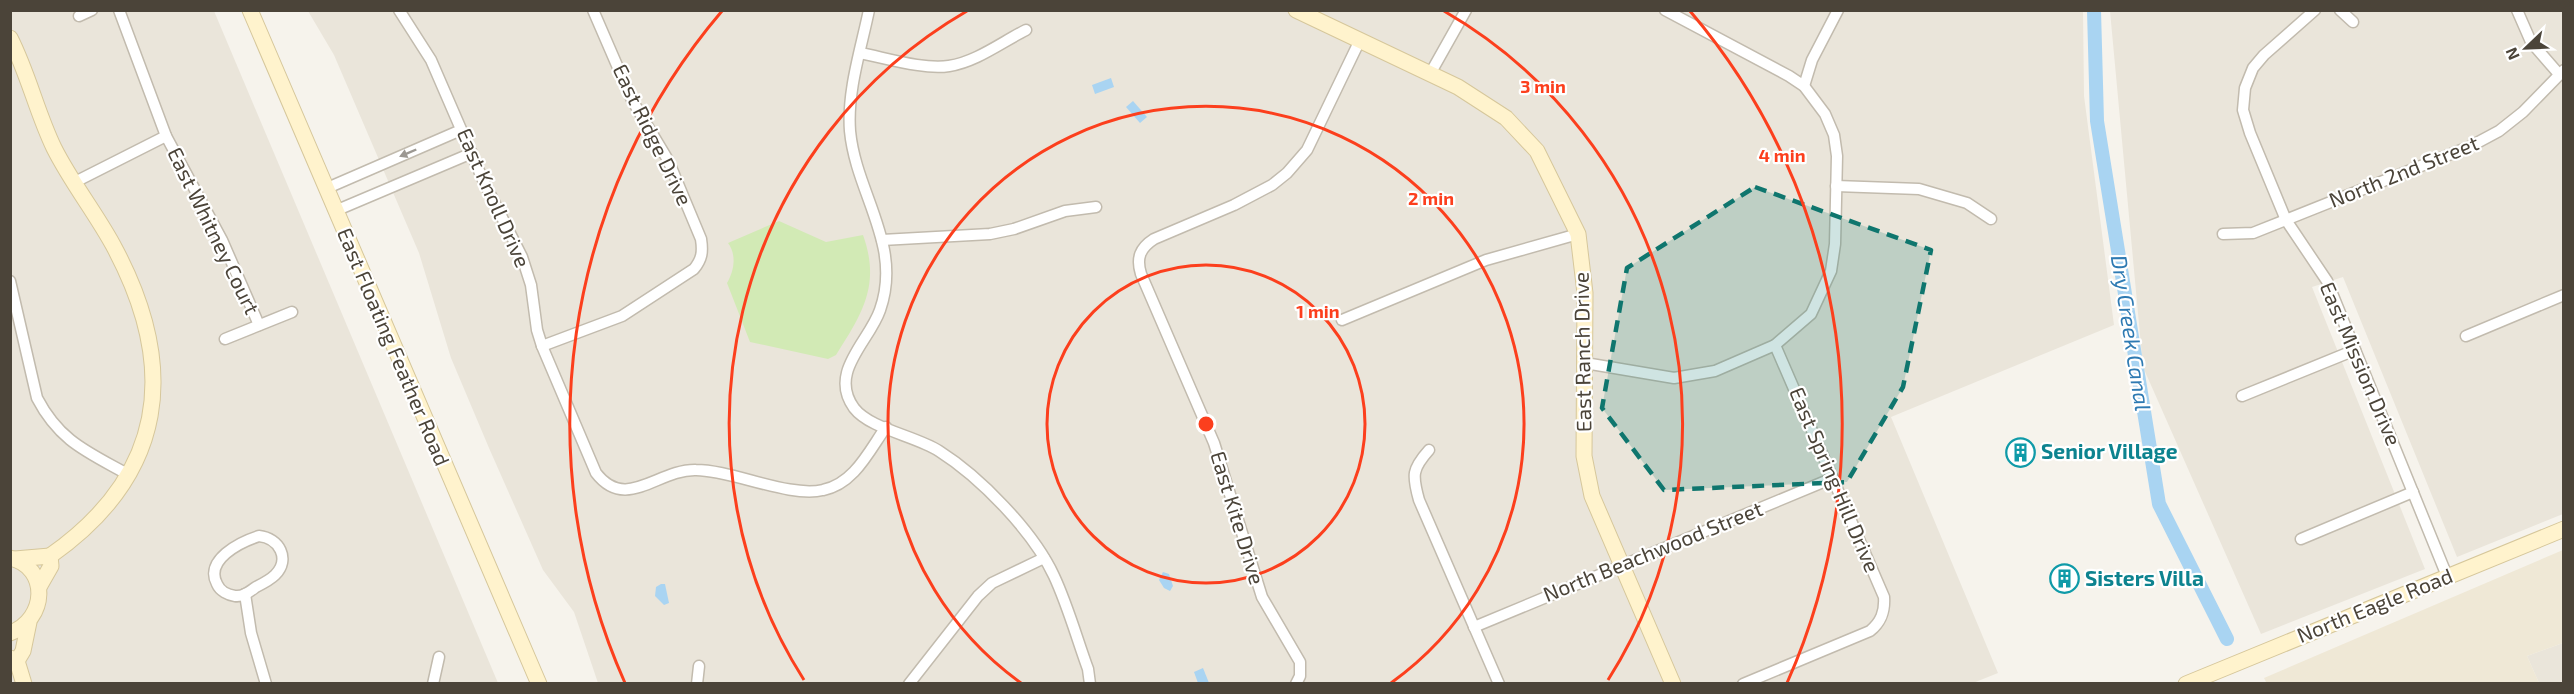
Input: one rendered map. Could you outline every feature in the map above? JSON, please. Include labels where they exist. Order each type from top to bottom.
[{"type":"street","points":[[79,16],[93,10]]},
{"type":"street","name":"East Whitney Court","points":[[119,10],[166,136],[222,240],[259,326]]},
{"type":"street","name":"East Floating Feather Road","points":[[250,10],[334,212],[539,684]]},
{"type":"street","name":"East Knoll Drive","points":[[399,10],[431,60],[461,130],[522,257],[531,285],[537,330],[542,346],[596,473],[612,489],[632,489],[671,474],[697,470],[802,491],[822,491],[841,483],[856,471],[886,427]]},
{"type":"street","name":"East Ridge Drive","points":[[542,346],[622,316],[672,282],[686,276],[701,260],[701,239],[668,160],[632,100],[593,10]]},
{"type":"street","points":[[869,10],[851,92],[850,132],[858,169],[882,240],[887,261],[887,284],[876,319],[847,370],[845,387],[855,408],[868,419],[914,437],[938,450],[977,480],[1028,534],[1044,558],[1062,597],[1088,669],[1090,684]]},
{"type":"street","name":"East Ranch Drive","points":[[1296,10],[1458,87],[1506,118],[1537,151],[1578,234],[1585,293],[1584,456],[1592,496],[1673,684]]},
{"type":"street","points":[[1430,74],[1466,10]]},
{"type":"street","points":[[1585,363],[1674,378],[1715,371],[1775,345],[1811,314],[1831,272],[1835,244],[1837,156],[1834,135],[1825,114],[1804,87],[1665,10]]},
{"type":"street","points":[[1804,87],[1812,60],[1838,10]]},
{"type":"street","name":"East Mission Drive","points":[[2315,10],[2264,55],[2253,68],[2245,88],[2243,110],[2250,133],[2286,220],[2327,281],[2447,576]]},
{"type":"street","points":[[2340,10],[2352,22]]},
{"type":"street","points":[[2517,10],[2531,42],[2561,71]]},
{"type":"street","points":[[860,54],[931,66],[949,66],[968,60],[1026,30]]},
{"type":"street","points":[[10,38],[15,61],[55,149],[114,247],[136,293],[151,342],[154,378],[151,410],[138,455],[129,475],[105,510],[90,526],[50,556],[13,559]]},
{"type":"street","name":"East Kite Drive","points":[[1297,683],[1300,662],[1262,597],[1214,443],[1141,274],[1138,261],[1140,252],[1154,239],[1234,205],[1287,173],[1307,150],[1360,40]]},
{"type":"street","name":"North 2nd Street","points":[[2223,234],[2253,233],[2471,146],[2499,131],[2523,112],[2561,71]]},
{"type":"street","points":[[325,189],[461,130]]},
{"type":"street","name":"East Whitney Court","points":[[75,182],[166,136]]},
{"type":"street","points":[[334,212],[472,153]]},
{"type":"street","points":[[1836,186],[1919,189],[1967,203],[1991,219]]},
{"type":"street","points":[[882,240],[990,234],[1014,229],[1065,211],[1096,207]]},
{"type":"street","points":[[1342,320],[1486,260],[1578,234]]},
{"type":"street","points":[[10,281],[37,398],[45,414],[71,443],[129,475]]},
{"type":"street","points":[[2466,336],[2564,295]]},
{"type":"street","name":"East Whitney Court","points":[[225,339],[292,312]]},
{"type":"street","name":"East Spring Hill Drive","points":[[1743,684],[1870,631],[1882,617],[1884,597],[1775,345]]},
{"type":"street","points":[[2242,396],[2355,350]]},
{"type":"street","points":[[1429,450],[1418,463],[1413,478],[1419,500],[1498,684]]},
{"type":"street","name":"North Beachwood Street","points":[[1474,627],[1833,478]]},
{"type":"street","points":[[2301,539],[2413,492]]},
{"type":"street","name":"North Eagle Road","points":[[2186,684],[2564,529]]},
{"type":"street","points":[[259,536],[268,537],[278,545],[283,556],[281,566],[275,575],[245,594],[238,597],[229,595],[219,588],[214,578],[215,565],[221,557],[249,539],[259,536]]},
{"type":"street","points":[[39,587],[51,566],[50,556]]},
{"type":"street","points":[[909,684],[985,589],[992,583],[1044,558]]},
{"type":"street","points":[[13,559],[26,566],[34,575],[39,587],[39,600],[36,612],[29,622],[23,651],[14,659],[24,684]]},
{"type":"street","points":[[245,594],[251,633],[266,684]]},
{"type":"street","points":[[10,633],[29,622]]},
{"type":"street","points":[[433,684],[439,657]]},
{"type":"street","points":[[698,684],[699,666]]},
{"type":"highlighted area","points":[[1755,187],[1931,250],[1903,387],[1847,482],[1664,490],[1602,408],[1627,268]]},
{"type":"shaded area","points":[[10,11],[214,11],[498,683],[11,683]]},
{"type":"shaded area","points":[[308,11],[2083,11],[2084,96],[2114,325],[1891,417],[1998,673],[1973,683],[598,683],[574,612],[543,570],[489,448],[451,358],[419,253],[334,55]]},
{"type":"shaded area","points":[[2110,11],[2563,11],[2563,514],[2457,557],[2343,277],[2312,287],[2425,569],[2261,634],[2143,367]]},
{"type":"shaded area","points":[[2563,550],[2563,643],[2527,656],[2539,683],[2267,684],[2264,678]]},
{"type":"shaded area","points":[[2563,643],[2563,683],[2539,683],[2527,656]]},
{"type":"green space","points":[[779,221],[826,242],[863,235],[870,269],[866,298],[854,326],[836,355],[828,359],[750,342],[727,283],[734,263],[733,253],[728,243]]},
{"type":"water","points":[[1111,78],[1114,87],[1095,94],[1092,85]]},
{"type":"water","points":[[1133,101],[1147,117],[1140,123],[1126,107]]},
{"type":"water","points":[[1163,572],[1169,574],[1173,586],[1170,591],[1164,588],[1159,580]]},
{"type":"water","points":[[665,584],[669,603],[664,605],[655,596],[656,587]]},
{"type":"water","points":[[1203,668],[1209,683],[1198,683],[1194,672]]},
{"type":"waterway","name":"Dry Creek Canal","points":[[2094,10],[2097,121],[2159,504],[2227,639]]},
{"type":"place","name":"Senior Village","points":[[2020,452]]},
{"type":"place","name":"Sisters Villa","points":[[2064,579]]}]
